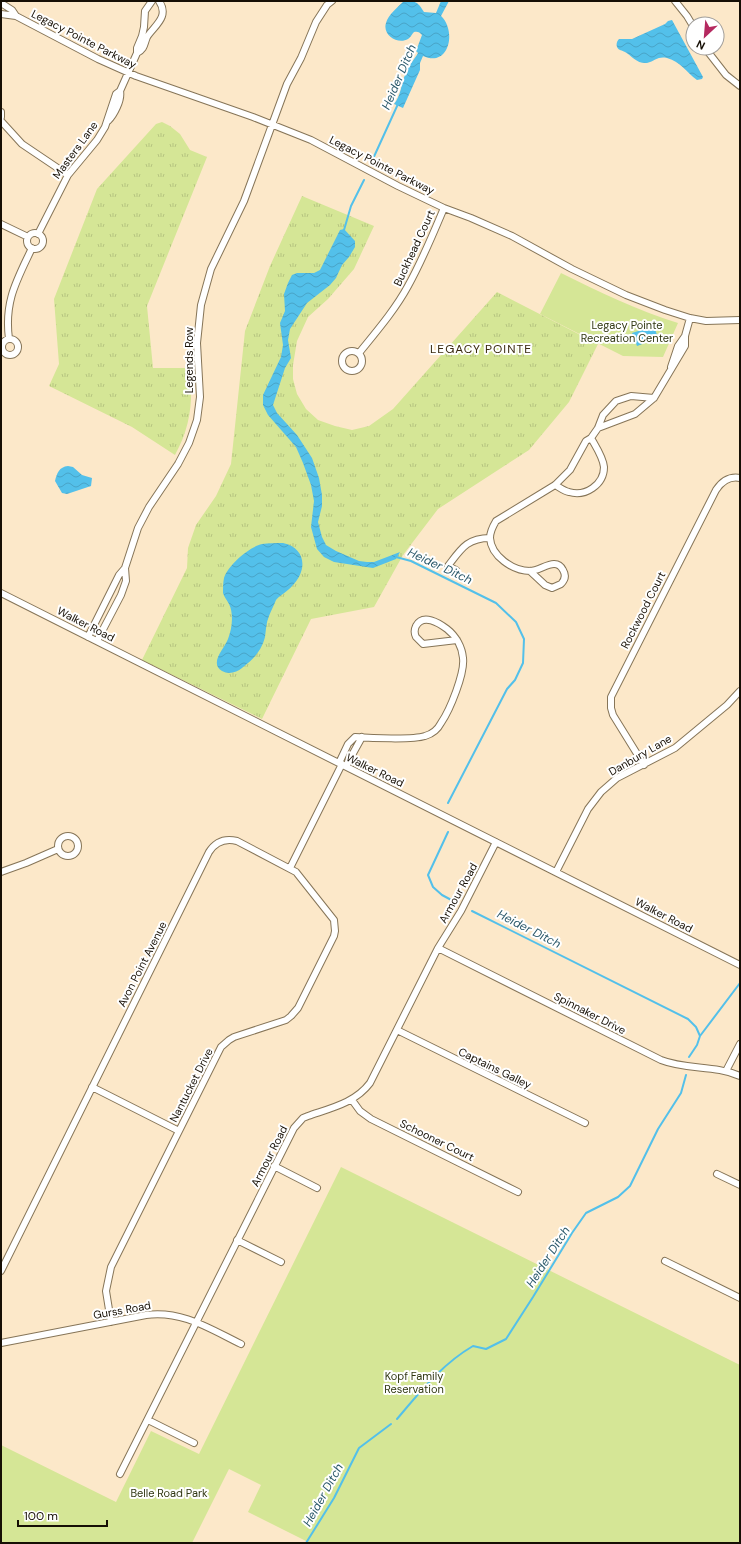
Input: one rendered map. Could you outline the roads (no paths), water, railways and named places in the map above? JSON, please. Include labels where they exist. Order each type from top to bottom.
[{"type":"street","points":[[144,37],[145,11],[152,1]]},
{"type":"street","points":[[144,37],[159,24],[162,17],[163,10],[159,1]]},
{"type":"street","name":"Legends Row","points":[[97,641],[121,595],[126,581],[125,568],[138,528],[149,507],[178,464],[189,443],[197,420],[200,397],[197,343],[201,305],[211,269],[244,200],[287,84],[301,58],[316,22],[327,5],[332,1]]},
{"type":"street","points":[[675,1],[687,16]]},
{"type":"street","name":"Legacy Pointe Parkway","points":[[1,3],[12,10],[16,16]]},
{"type":"street","name":"Legacy Pointe Parkway","points":[[1,14],[16,16],[128,73],[272,125],[330,149],[398,186],[444,208],[512,236],[572,269],[626,295],[690,318],[706,321],[740,320]]},
{"type":"street","name":"Masters Lane","points":[[38,234],[68,175],[97,140],[112,117],[114,106],[121,96],[120,91],[137,53],[142,51],[146,44],[144,37]]},
{"type":"street","points":[[711,56],[726,75],[740,86]]},
{"type":"street","points":[[1,112],[1,117]]},
{"type":"street","points":[[1,121],[22,144],[68,175]]},
{"type":"street","name":"Buckhead Court","points":[[359,353],[408,288],[444,208]]},
{"type":"street","points":[[1,224],[28,237]]},
{"type":"street","points":[[28,237],[34,233],[42,237],[42,245],[38,248],[32,248]]},
{"type":"street","points":[[28,237],[28,242],[32,248]]},
{"type":"street","points":[[9,339],[7,322],[11,295],[32,248]]},
{"type":"street","points":[[598,428],[635,414],[654,398],[670,371],[678,346],[685,336],[690,318]]},
{"type":"street","points":[[530,571],[545,585],[552,588],[564,582],[565,575],[562,568],[556,564],[549,564],[530,571],[521,570],[500,558],[493,549],[490,538],[492,528],[496,521],[555,485],[570,470],[586,441],[591,438],[604,415],[616,400],[631,396],[654,398]]},
{"type":"street","points":[[555,485],[568,492],[578,494],[593,488],[601,479],[604,467],[603,460],[591,438]]},
{"type":"street","name":"Rockwood Court","points":[[644,765],[613,715],[611,708],[611,697],[716,490],[725,480],[730,478],[740,478]]},
{"type":"street","points":[[456,570],[448,566],[462,547],[472,540],[490,538]]},
{"type":"street","name":"Legends Row","points":[[88,637],[119,575],[125,568]]},
{"type":"street","name":"Walker Road","points":[[1,593],[740,965]]},
{"type":"street","points":[[290,868],[342,764],[352,740],[356,737],[414,738],[425,736],[435,731],[441,724],[448,711],[463,669],[461,648],[457,640],[450,631],[434,621],[422,620],[415,628],[416,637],[423,644],[457,640]]},
{"type":"street","name":"Danbury Lane","points":[[556,872],[588,809],[596,797],[606,787],[618,778],[675,748],[727,705],[740,691]]},
{"type":"street","name":"Avon Point Avenue","points":[[1,1271],[212,848],[220,841],[232,839],[290,868]]},
{"type":"street","name":"Armour Road","points":[[120,1474],[294,1128],[303,1118],[352,1100],[362,1093],[370,1083],[438,948],[461,911],[496,842]]},
{"type":"street","points":[[1,872],[58,849]]},
{"type":"street","name":"Nantucket Drive","points":[[111,1322],[106,1291],[111,1267],[224,1044],[234,1037],[286,1020],[291,1016],[298,1008],[334,936],[335,925],[331,915],[296,872],[290,868]]},
{"type":"street","name":"Spinnaker Drive","points":[[438,948],[661,1060],[685,1067],[726,1071],[740,1076]]},
{"type":"street","name":"Captains Galley","points":[[397,1030],[585,1123]]},
{"type":"street","points":[[726,1071],[740,1044]]},
{"type":"street","points":[[92,1087],[179,1131]]},
{"type":"street","name":"Schooner Court","points":[[352,1100],[360,1111],[370,1118],[518,1192]]},
{"type":"street","points":[[274,1166],[317,1188]]},
{"type":"street","points":[[717,1174],[740,1185]]},
{"type":"street","points":[[237,1240],[281,1262]]},
{"type":"street","points":[[665,1261],[740,1298]]},
{"type":"street","name":"Gurss Road","points":[[1,1343],[146,1314],[162,1313],[182,1316],[241,1344]]},
{"type":"street","points":[[148,1420],[194,1443]]},
{"type":"water","points":[[404,1],[416,3],[424,12],[436,13],[441,1],[449,1],[441,16],[449,30],[449,38],[448,46],[444,53],[439,57],[432,58],[423,56],[420,63],[420,70],[403,108],[394,104],[398,97],[407,69],[418,53],[416,51],[422,35],[418,32],[414,32],[410,38],[400,41],[392,38],[386,31],[385,27],[389,17]]},
{"type":"water","points":[[672,20],[685,44],[685,56],[692,56],[703,77],[702,79],[697,80],[680,65],[667,58],[661,58],[643,63],[617,47],[619,39],[632,39],[665,24]]},
{"type":"water","points":[[344,229],[355,241],[355,247],[342,265],[336,278],[330,285],[307,303],[290,329],[288,340],[291,358],[285,368],[273,405],[277,413],[297,435],[312,458],[319,478],[322,495],[322,506],[318,522],[326,545],[359,561],[367,562],[374,562],[400,552],[396,559],[373,568],[334,562],[324,557],[317,549],[311,527],[314,501],[311,485],[303,463],[296,447],[268,415],[263,405],[263,395],[281,357],[283,345],[280,323],[285,311],[284,294],[288,283],[292,275],[297,273],[314,273],[320,270],[340,230]]},
{"type":"water","points":[[654,326],[658,338],[637,346],[632,333]]},
{"type":"water","points":[[68,466],[73,467],[82,475],[92,478],[91,486],[67,494],[62,493],[55,481],[59,471]]},
{"type":"water","points":[[283,543],[291,546],[300,555],[302,560],[301,573],[291,588],[276,600],[268,619],[265,637],[256,655],[238,671],[230,673],[222,671],[218,668],[217,660],[228,639],[232,622],[231,608],[223,593],[226,573],[234,562],[251,549],[262,544]]},
{"type":"waterway","name":"Heider Ditch","points":[[372,161],[398,104]]},
{"type":"waterway","name":"Heider Ditch","points":[[344,230],[351,206],[364,180]]},
{"type":"waterway","name":"Heider Ditch","points":[[396,557],[411,561],[496,603],[516,622],[524,639],[523,663],[515,680],[507,689],[448,803]]},
{"type":"waterway","name":"Heider Ditch","points":[[448,832],[428,875],[433,887],[442,895],[457,903]]},
{"type":"waterway","name":"Heider Ditch","points":[[472,911],[688,1019],[696,1027],[700,1036],[697,1045],[689,1057]]},
{"type":"waterway","points":[[700,1036],[740,983]]},
{"type":"waterway","name":"Heider Ditch","points":[[397,1419],[432,1379],[451,1361],[473,1346],[486,1349],[506,1339],[586,1213],[618,1197],[630,1186],[658,1129],[681,1093],[686,1075]]},
{"type":"waterway","name":"Heider Ditch","points":[[306,1543],[334,1498],[359,1448],[391,1424]]},
{"type":"district","name":"LEGACY POINTE","points":[[481,349]]},
{"type":"park label","name":"Legacy Pointe Recreation Center","points":[[627,331]]},
{"type":"park label","name":"Kopf Family Reservation","points":[[414,1382]]},
{"type":"park label","name":"Belle Road Park","points":[[169,1493]]}]
